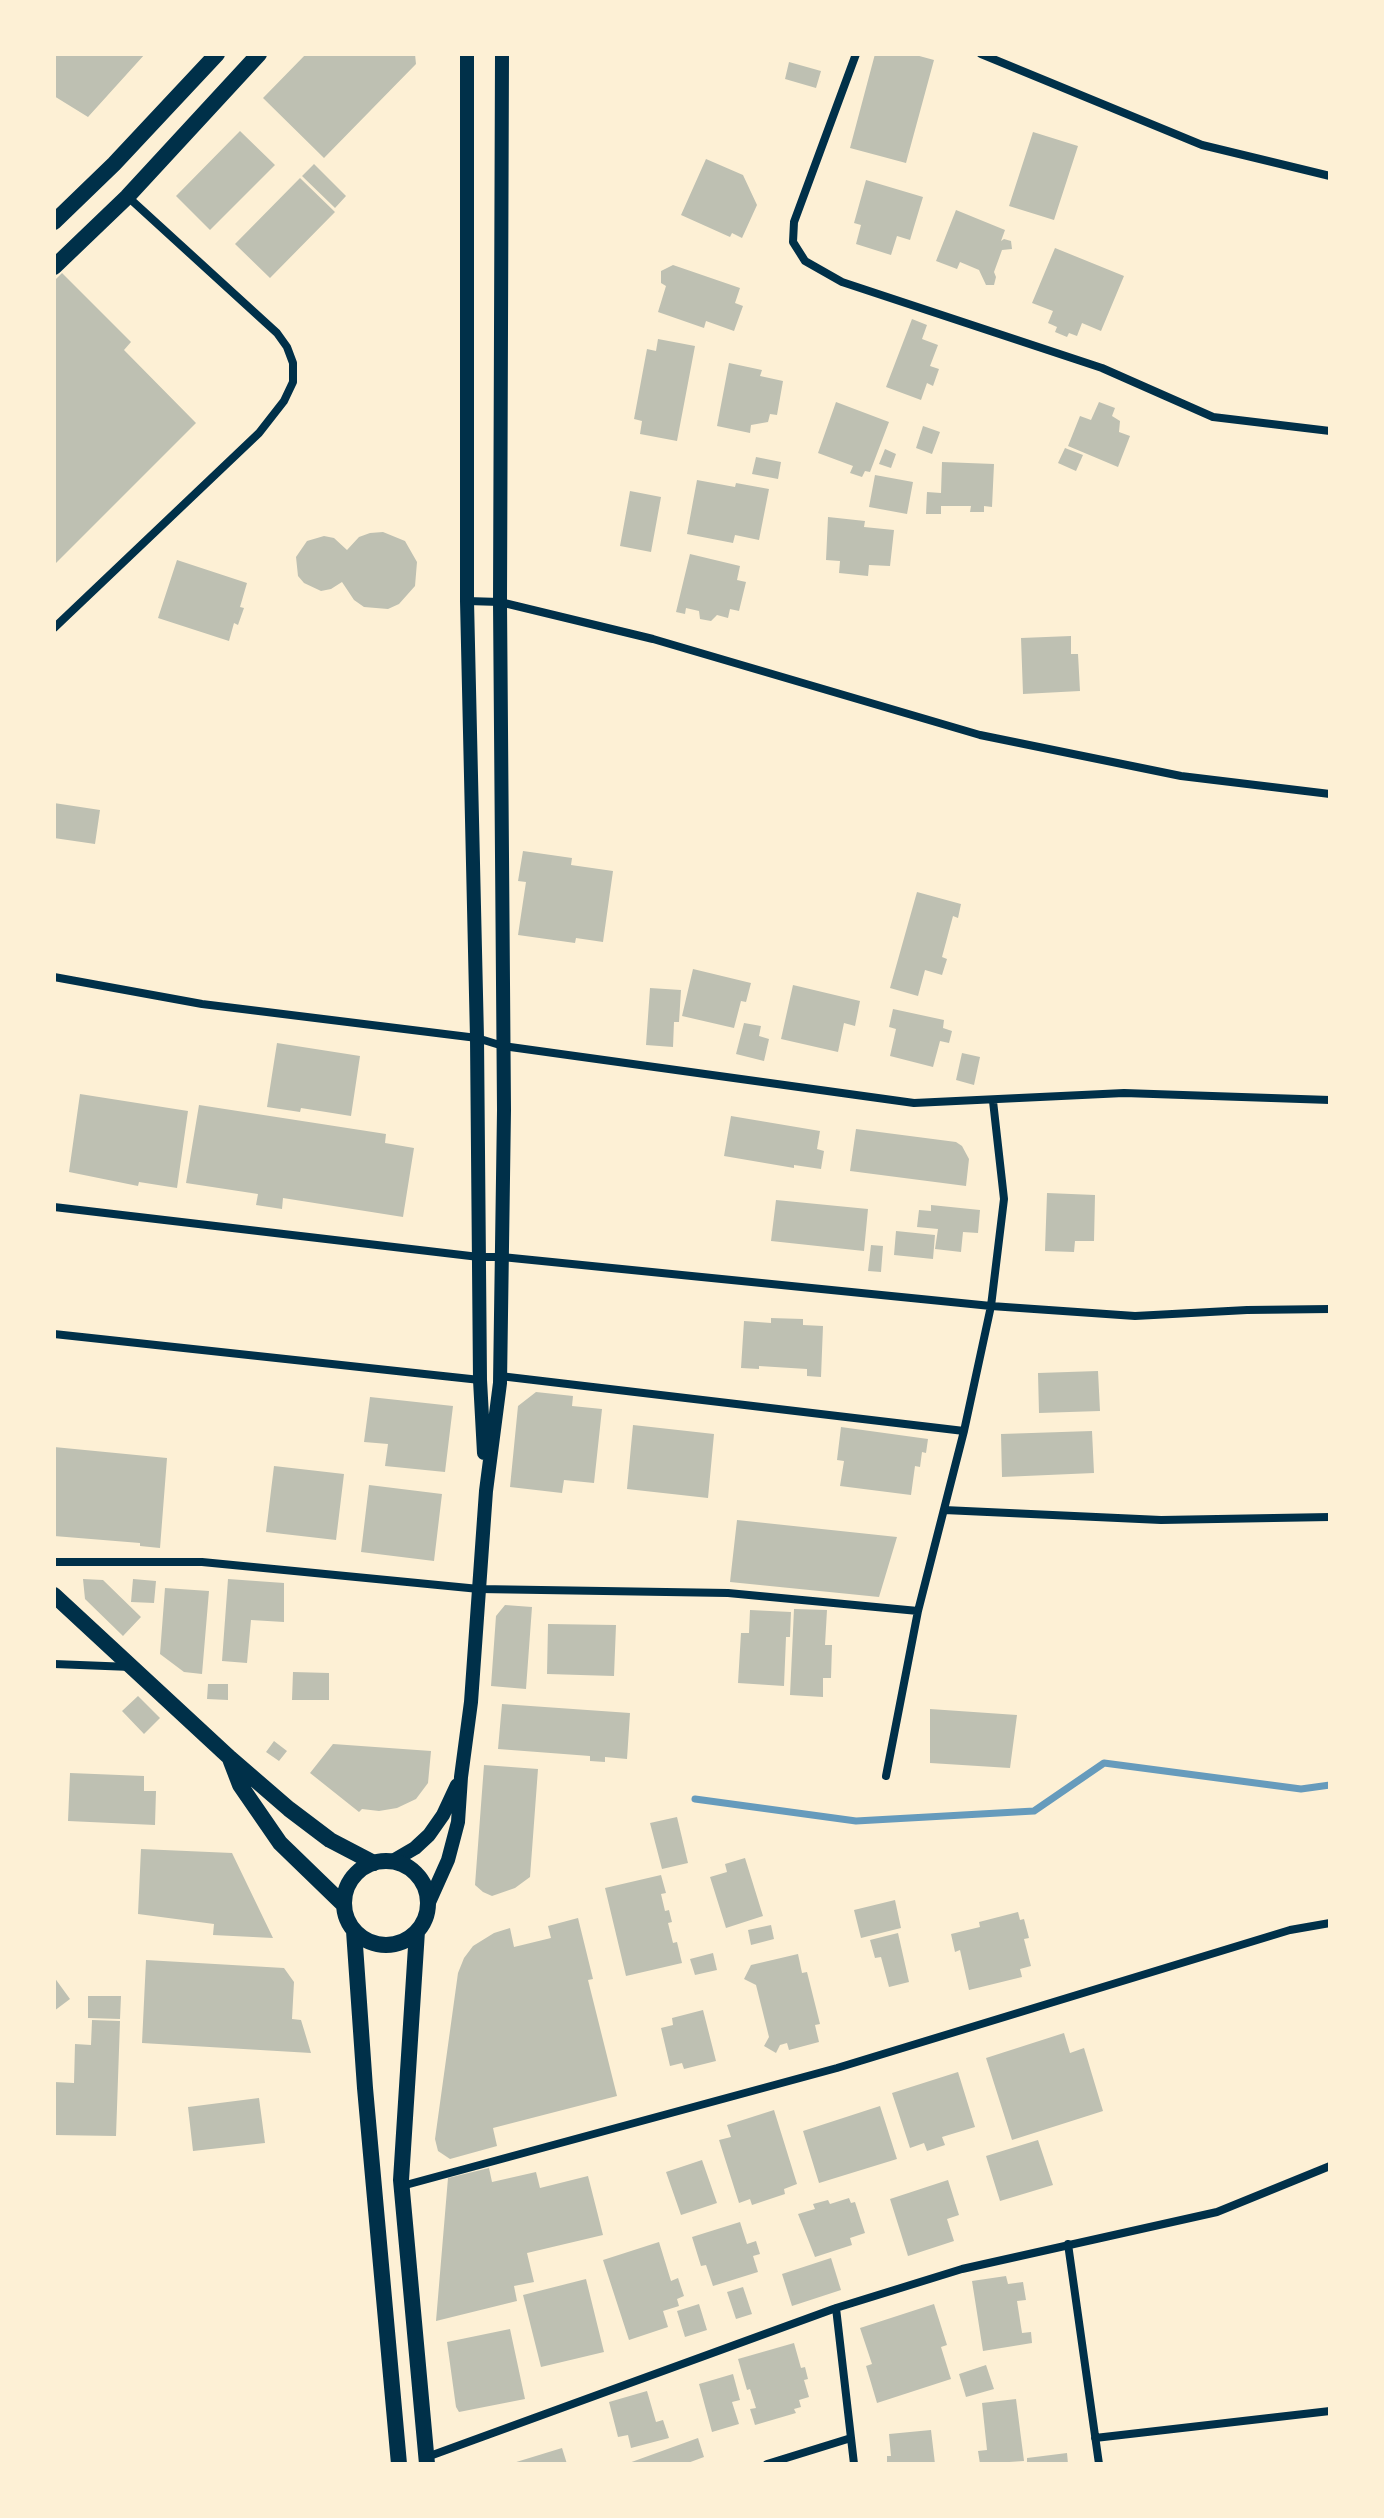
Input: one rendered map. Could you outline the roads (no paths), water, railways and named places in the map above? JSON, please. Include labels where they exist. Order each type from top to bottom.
[{"type":"main road","points":[[54,222],[114,164],[217,54]]},
{"type":"main road","points":[[54,267],[127,197],[259,54]]},
{"type":"main road","points":[[54,1595],[230,1758],[330,1840],[374,1863],[391,1862],[412,1871],[421,1881],[427,1907],[424,1920],[406,1940],[392,1945],[365,1940],[354,1931],[347,1919],[344,1905],[346,1891],[352,1879],[374,1863]]},
{"type":"main road","points":[[230,1758],[240,1785],[280,1843],[344,1905]]},
{"type":"main road","points":[[354,1931],[399,2464]]},
{"type":"main road","points":[[417,1931],[403,2125],[402,2186],[427,2460]]},
{"type":"street","points":[[467,54],[467,601],[477,1038],[480,1380],[486,1491]]},
{"type":"street","points":[[427,1907],[448,1860],[458,1822],[471,1702],[486,1491],[500,1376],[503,1046],[500,602],[502,54]]},
{"type":"street","points":[[856,54],[794,222],[793,242],[805,261],[842,282],[1102,368],[1213,417],[1330,431]]},
{"type":"street","points":[[981,54],[1202,145],[1330,176]]},
{"type":"street","points":[[54,628],[259,433],[284,401],[293,382],[293,363],[277,333],[127,197]]},
{"type":"street","points":[[467,601],[500,602],[653,639],[980,735],[1181,776],[1330,794]]},
{"type":"street","points":[[54,977],[202,1004],[477,1038],[503,1046],[914,1103],[1124,1093],[1330,1100]]},
{"type":"street","points":[[886,1776],[918,1611],[964,1431],[991,1306],[1004,1199],[993,1101]]},
{"type":"street","points":[[54,1207],[479,1257],[991,1306],[1135,1316],[1330,1309]]},
{"type":"street","points":[[54,1334],[480,1380]]},
{"type":"street","points":[[500,1376],[964,1431]]},
{"type":"street","points":[[944,1510],[1161,1520],[1330,1517]]},
{"type":"street","points":[[54,1562],[202,1562],[479,1589],[728,1593],[918,1611]]},
{"type":"street","points":[[54,1664],[131,1667]]},
{"type":"street","points":[[391,1862],[415,1848],[429,1835],[443,1815],[461,1777]]},
{"type":"street","points":[[402,2186],[837,2068],[1290,1930],[1330,1923]]},
{"type":"street","points":[[427,2460],[836,2308],[962,2269],[1217,2212],[1330,2166]]},
{"type":"street","points":[[1068,2244],[1099,2464]]},
{"type":"street","points":[[836,2308],[854,2464]]},
{"type":"street","points":[[1095,2438],[1330,2411]]},
{"type":"street","points":[[767,2464],[851,2438]]},
{"type":"waterway","points":[[695,1799],[856,1821],[1034,1811],[1104,1763],[1301,1789],[1330,1785]]}]
